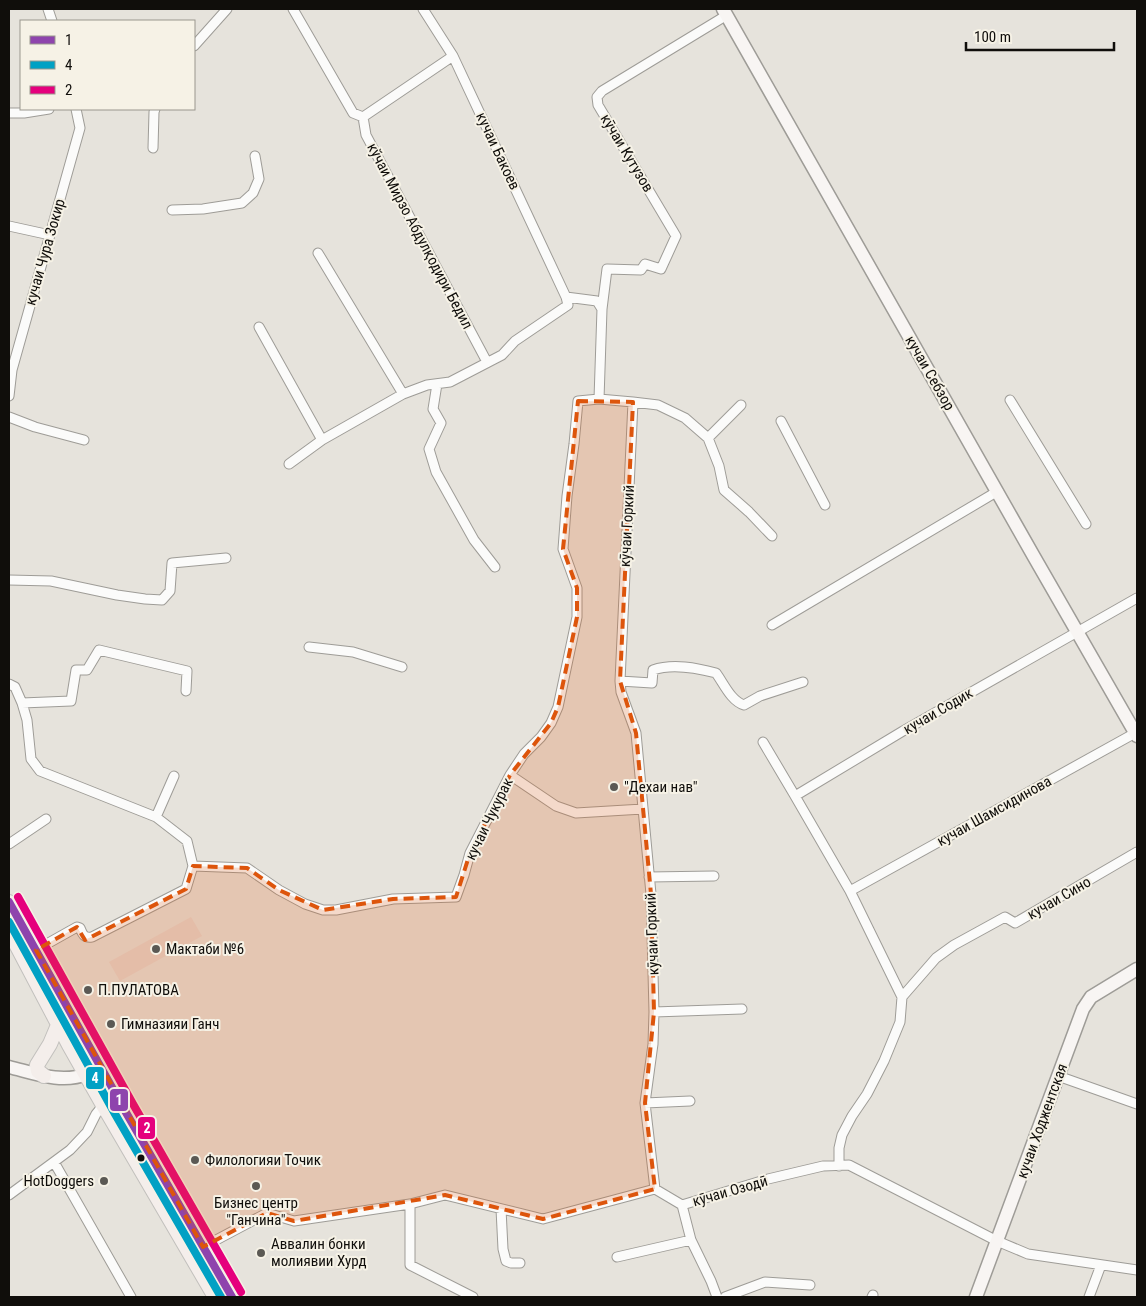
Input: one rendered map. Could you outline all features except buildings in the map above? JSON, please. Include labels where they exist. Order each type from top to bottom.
[{"type":"main road","name":"кучаи Себзор","points":[[725,12],[1033,555],[1137,734]]},
{"type":"main road","points":[[9,902],[114,1092],[232,1297]]},
{"type":"main road","points":[[9,931],[86,1075],[215,1297]]},
{"type":"main road","name":"кучаи Ходжентская","points":[[976,1297],[1083,1009],[1091,997],[1137,969]]},
{"type":"main road","points":[[44,1076],[38,1071],[37,1065],[50,1044],[58,1024]]},
{"type":"main road","points":[[9,1067],[54,1078],[70,1078],[86,1075],[101,1067]]},
{"type":"street","points":[[195,45],[227,9]]},
{"type":"street","name":"кўчаи Мирзо Абдулқодири Бедил","points":[[293,9],[354,113],[363,117],[366,135],[487,362]]},
{"type":"street","name":"кучаи Бакоев","points":[[423,9],[453,56],[566,297]]},
{"type":"street","name":"кӯчаи Кутузов","points":[[602,309],[607,269],[641,270],[645,264],[661,269],[676,236],[598,105],[597,97],[602,91],[725,12]]},
{"type":"street","points":[[363,117],[453,56]]},
{"type":"street","points":[[9,113],[43,110]]},
{"type":"street","name":"кучаи Чура Зокир","points":[[9,396],[12,370],[80,128],[76,110]]},
{"type":"street","points":[[153,148],[155,110]]},
{"type":"street","points":[[172,210],[203,209],[242,203],[253,193],[259,179],[255,156]]},
{"type":"street","points":[[9,226],[50,235]]},
{"type":"street","points":[[318,253],[403,394]]},
{"type":"street","points":[[288,464],[322,440],[403,394],[427,385],[450,382],[502,355],[515,342],[568,306],[566,297],[596,301],[602,309],[599,399],[658,405],[686,418],[708,438],[719,466],[724,490],[772,536]]},
{"type":"street","points":[[259,327],[322,440]]},
{"type":"street","points":[[437,384],[433,408],[441,423],[429,449],[436,472],[474,540],[495,567]]},
{"type":"street","name":"кучаи Чукурак","points":[[193,866],[247,868],[278,890],[305,904],[323,910],[336,910],[393,899],[456,897],[470,852],[510,775],[524,754],[541,737],[551,723],[558,707],[577,617],[577,588],[562,549],[578,401],[599,399]]},
{"type":"street","points":[[1010,400],[1086,524]]},
{"type":"street","name":"кӯчаи Горкий","points":[[633,402],[620,681],[621,692],[636,733],[649,877],[654,1044],[645,1103],[655,1189]]},
{"type":"street","points":[[708,438],[741,405]]},
{"type":"street","points":[[9,417],[35,427],[84,440]]},
{"type":"street","points":[[781,421],[825,505]]},
{"type":"street","points":[[772,625],[998,491]]},
{"type":"street","points":[[9,580],[51,581],[145,600],[162,600],[170,591],[172,563],[226,558]]},
{"type":"street","name":"кучаи Содик","points":[[795,796],[903,731],[1137,598]]},
{"type":"street","points":[[308,647],[352,652],[402,667]]},
{"type":"street","points":[[22,703],[71,701],[76,670],[87,670],[99,650],[187,671],[186,691]]},
{"type":"street","points":[[620,681],[652,683],[653,670],[663,666],[699,668],[716,673],[733,698],[744,705],[760,696],[803,682]]},
{"type":"street","points":[[9,684],[15,687],[22,703],[27,720],[30,759],[40,771],[156,817],[187,841],[193,866],[186,889],[92,937],[87,938],[83,935],[80,928],[77,927],[36,950]]},
{"type":"street","name":"кучаи Шамсидинова","points":[[850,891],[1137,734]]},
{"type":"street","points":[[763,742],[850,891],[902,998],[900,1022],[884,1061],[867,1094],[842,1135],[838,1148],[839,1166]]},
{"type":"street","points":[[510,775],[556,806],[576,813],[643,809]]},
{"type":"street","points":[[156,817],[174,776]]},
{"type":"street","points":[[9,844],[46,819]]},
{"type":"street","name":"кучаи Сино","points":[[902,998],[936,958],[954,945],[1005,917],[1015,923],[1137,852]]},
{"type":"street","points":[[649,877],[714,876]]},
{"type":"street","points":[[654,1012],[742,1009]]},
{"type":"street","points":[[1058,1076],[1137,1104]]},
{"type":"street","points":[[9,1195],[70,1150],[87,1132],[96,1114],[106,1110],[114,1092]]},
{"type":"street","points":[[645,1103],[690,1101]]},
{"type":"street","points":[[54,1162],[131,1297]]},
{"type":"street","name":"кӯчаи Озодӣ","points":[[655,1189],[682,1205],[768,1179],[823,1166],[849,1165],[997,1241],[1028,1254],[1137,1270]]},
{"type":"street","points":[[203,1247],[267,1213],[294,1221],[410,1204],[445,1196],[543,1219],[655,1189]]},
{"type":"street","points":[[410,1204],[410,1265],[473,1297]]},
{"type":"street","points":[[682,1205],[691,1240],[717,1297]]},
{"type":"street","points":[[501,1209],[503,1249],[506,1261],[511,1264],[520,1263]]},
{"type":"street","points":[[617,1257],[691,1240]]},
{"type":"street","points":[[1089,1297],[1102,1265]]},
{"type":"street","points":[[725,1297],[765,1282],[810,1285]]},
{"type":"highlighted area","points":[[578,401],[633,402],[620,681],[636,733],[651,894],[654,1012],[645,1103],[655,1189],[543,1219],[445,1195],[294,1221],[267,1213],[203,1247],[36,950],[77,927],[85,940],[186,889],[193,866],[247,868],[279,890],[323,910],[393,899],[456,897],[470,853],[510,775],[551,723],[558,707],[577,617],[577,588],[563,549]]},
{"type":"shaded area","name":"Мактаби №6","points":[[191,917],[202,936],[120,981],[109,962]]},
{"type":"transit line","name":"2","points":[[18,897],[133,1104],[241,1292]]},
{"type":"transit line","name":"1","points":[[9,902],[124,1109],[232,1297]]},
{"type":"transit line","name":"4","points":[[9,922],[115,1114],[221,1297]]},
{"type":"place","name":"\"Дехаи нав\"","points":[[614,787]]},
{"type":"place","name":"Мактаби №6","points":[[156,949]]},
{"type":"place","name":"П.ПУЛАТОВА","points":[[88,990]]},
{"type":"place","name":"Гимназияи Ганч","points":[[111,1024]]},
{"type":"place","name":"Филологияи Точик","points":[[195,1160]]},
{"type":"place","name":"HotDoggers","points":[[104,1181]]},
{"type":"place","name":"Бизнес центр \"Ганчина\"","points":[[256,1186]]},
{"type":"place","name":"Аввалин бонки молиявии Хурд","points":[[261,1253]]}]
